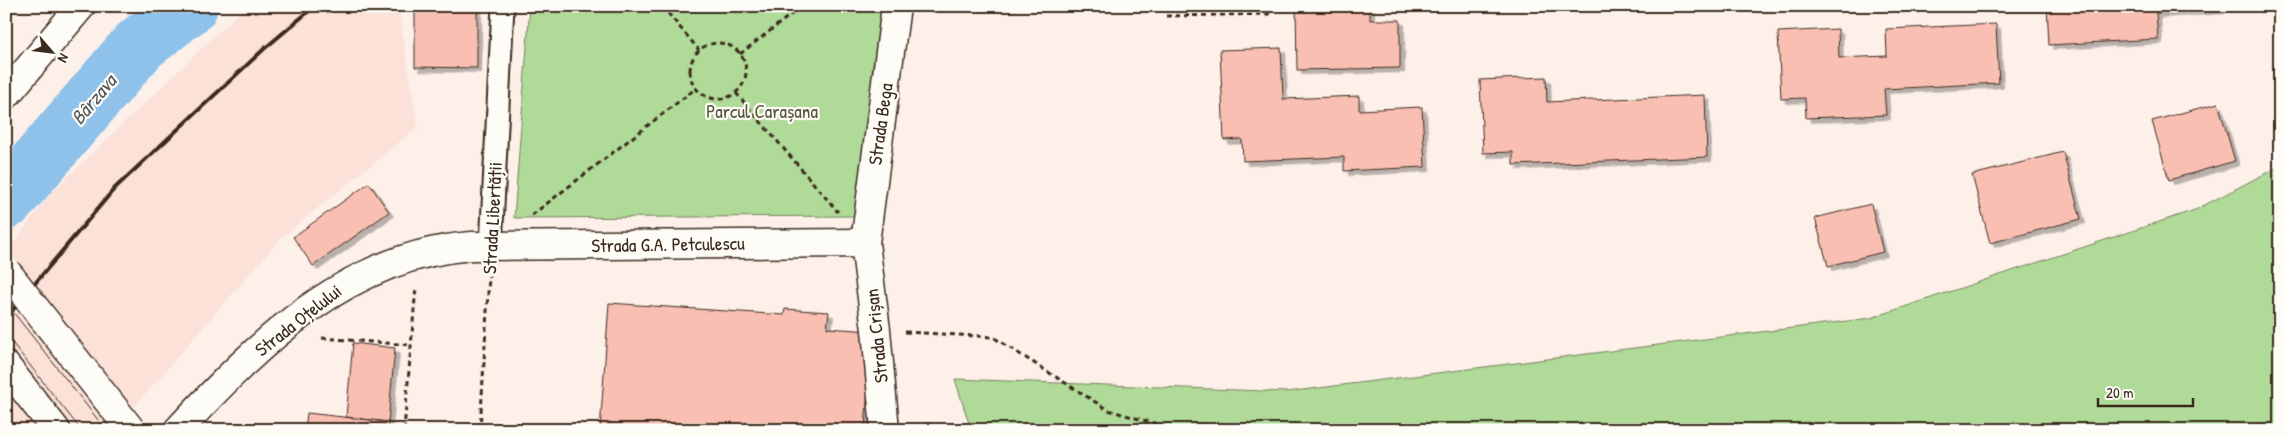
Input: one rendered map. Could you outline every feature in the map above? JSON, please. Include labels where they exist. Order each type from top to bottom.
[{"type":"street","points":[[6,95],[81,6]]},
{"type":"street","name":"Strada Libertății","points":[[482,246],[503,6]]},
{"type":"street","name":"Strada Bega","points":[[865,243],[896,6]]},
{"type":"street","name":"Strada G.A. Petculescu","points":[[482,246],[865,243]]},
{"type":"street","name":"Strada Crișan","points":[[865,243],[876,330],[885,430]]},
{"type":"street","name":"Strada Oțelului","points":[[178,430],[235,372],[276,334],[308,308],[345,284],[381,266],[419,254],[443,248],[482,246]]},
{"type":"street","points":[[6,271],[131,430]]},
{"type":"street","points":[[6,366],[56,430]]},
{"type":"path","points":[[662,6],[699,50]]},
{"type":"path","points":[[740,54],[802,6]]},
{"type":"path","points":[[1166,16],[1272,14],[1272,6]]},
{"type":"path","points":[[713,43],[728,45],[740,54],[746,67],[744,81],[736,93],[722,100],[707,98],[695,89],[690,76],[691,61],[699,50],[713,43]]},
{"type":"path","points":[[530,216],[695,89]]},
{"type":"path","points":[[736,93],[865,243]]},
{"type":"path","name":"Strada Libertății","points":[[480,430],[482,246]]},
{"type":"path","points":[[404,430],[419,254]]},
{"type":"path","points":[[876,330],[993,337],[1108,410],[1178,430]]},
{"type":"path","points":[[276,334],[411,345]]},
{"type":"shaded area","points":[[246,6],[398,6],[418,127],[281,238],[114,430],[6,430],[6,255],[47,197]]},
{"type":"green space","name":"Parcul Carașana","points":[[530,6],[885,6],[858,216],[514,218]]},
{"type":"green space","points":[[2280,166],[2280,430],[971,430],[955,379],[1287,392],[1871,318],[2195,210]]},
{"type":"building","points":[[415,6],[477,6],[477,68],[415,67]]},
{"type":"building","points":[[1296,6],[1370,6],[1370,20],[1400,20],[1400,68],[1297,70]]},
{"type":"building","points":[[2047,6],[2219,6],[2220,9],[2156,13],[2158,39],[2049,45]]},
{"type":"building","points":[[1996,24],[1999,83],[1884,89],[1886,115],[1806,118],[1805,98],[1781,99],[1778,32],[1838,29],[1839,58],[1887,56],[1886,29]]},
{"type":"building","points":[[1281,48],[1283,99],[1359,96],[1359,110],[1422,107],[1425,167],[1344,171],[1344,157],[1243,161],[1242,139],[1224,140],[1220,50]]},
{"type":"building","points":[[1546,77],[1547,102],[1705,95],[1707,157],[1513,165],[1513,152],[1483,153],[1480,80]]},
{"type":"building","points":[[2218,103],[2235,161],[2169,180],[2152,121]]},
{"type":"building","points":[[2063,152],[2081,219],[1990,243],[1972,175]]},
{"type":"building","points":[[369,183],[389,212],[313,266],[293,237]]},
{"type":"building","points":[[1871,204],[1883,252],[1828,266],[1815,218]]},
{"type":"building","points":[[609,303],[784,315],[785,309],[829,312],[827,328],[872,331],[865,429],[841,427],[840,430],[600,430]]},
{"type":"building","points":[[353,343],[395,348],[388,422],[346,417]]},
{"type":"building","points":[[307,413],[388,422],[387,430],[305,430]]},
{"type":"waterway","name":"Bârzava","points":[[6,200],[139,45],[189,6]]},
{"type":"tram line","points":[[6,303],[106,430]]},
{"type":"tram line","points":[[6,335],[81,430]]},
{"type":"railway","points":[[6,318],[115,188],[264,49],[315,6]]}]
